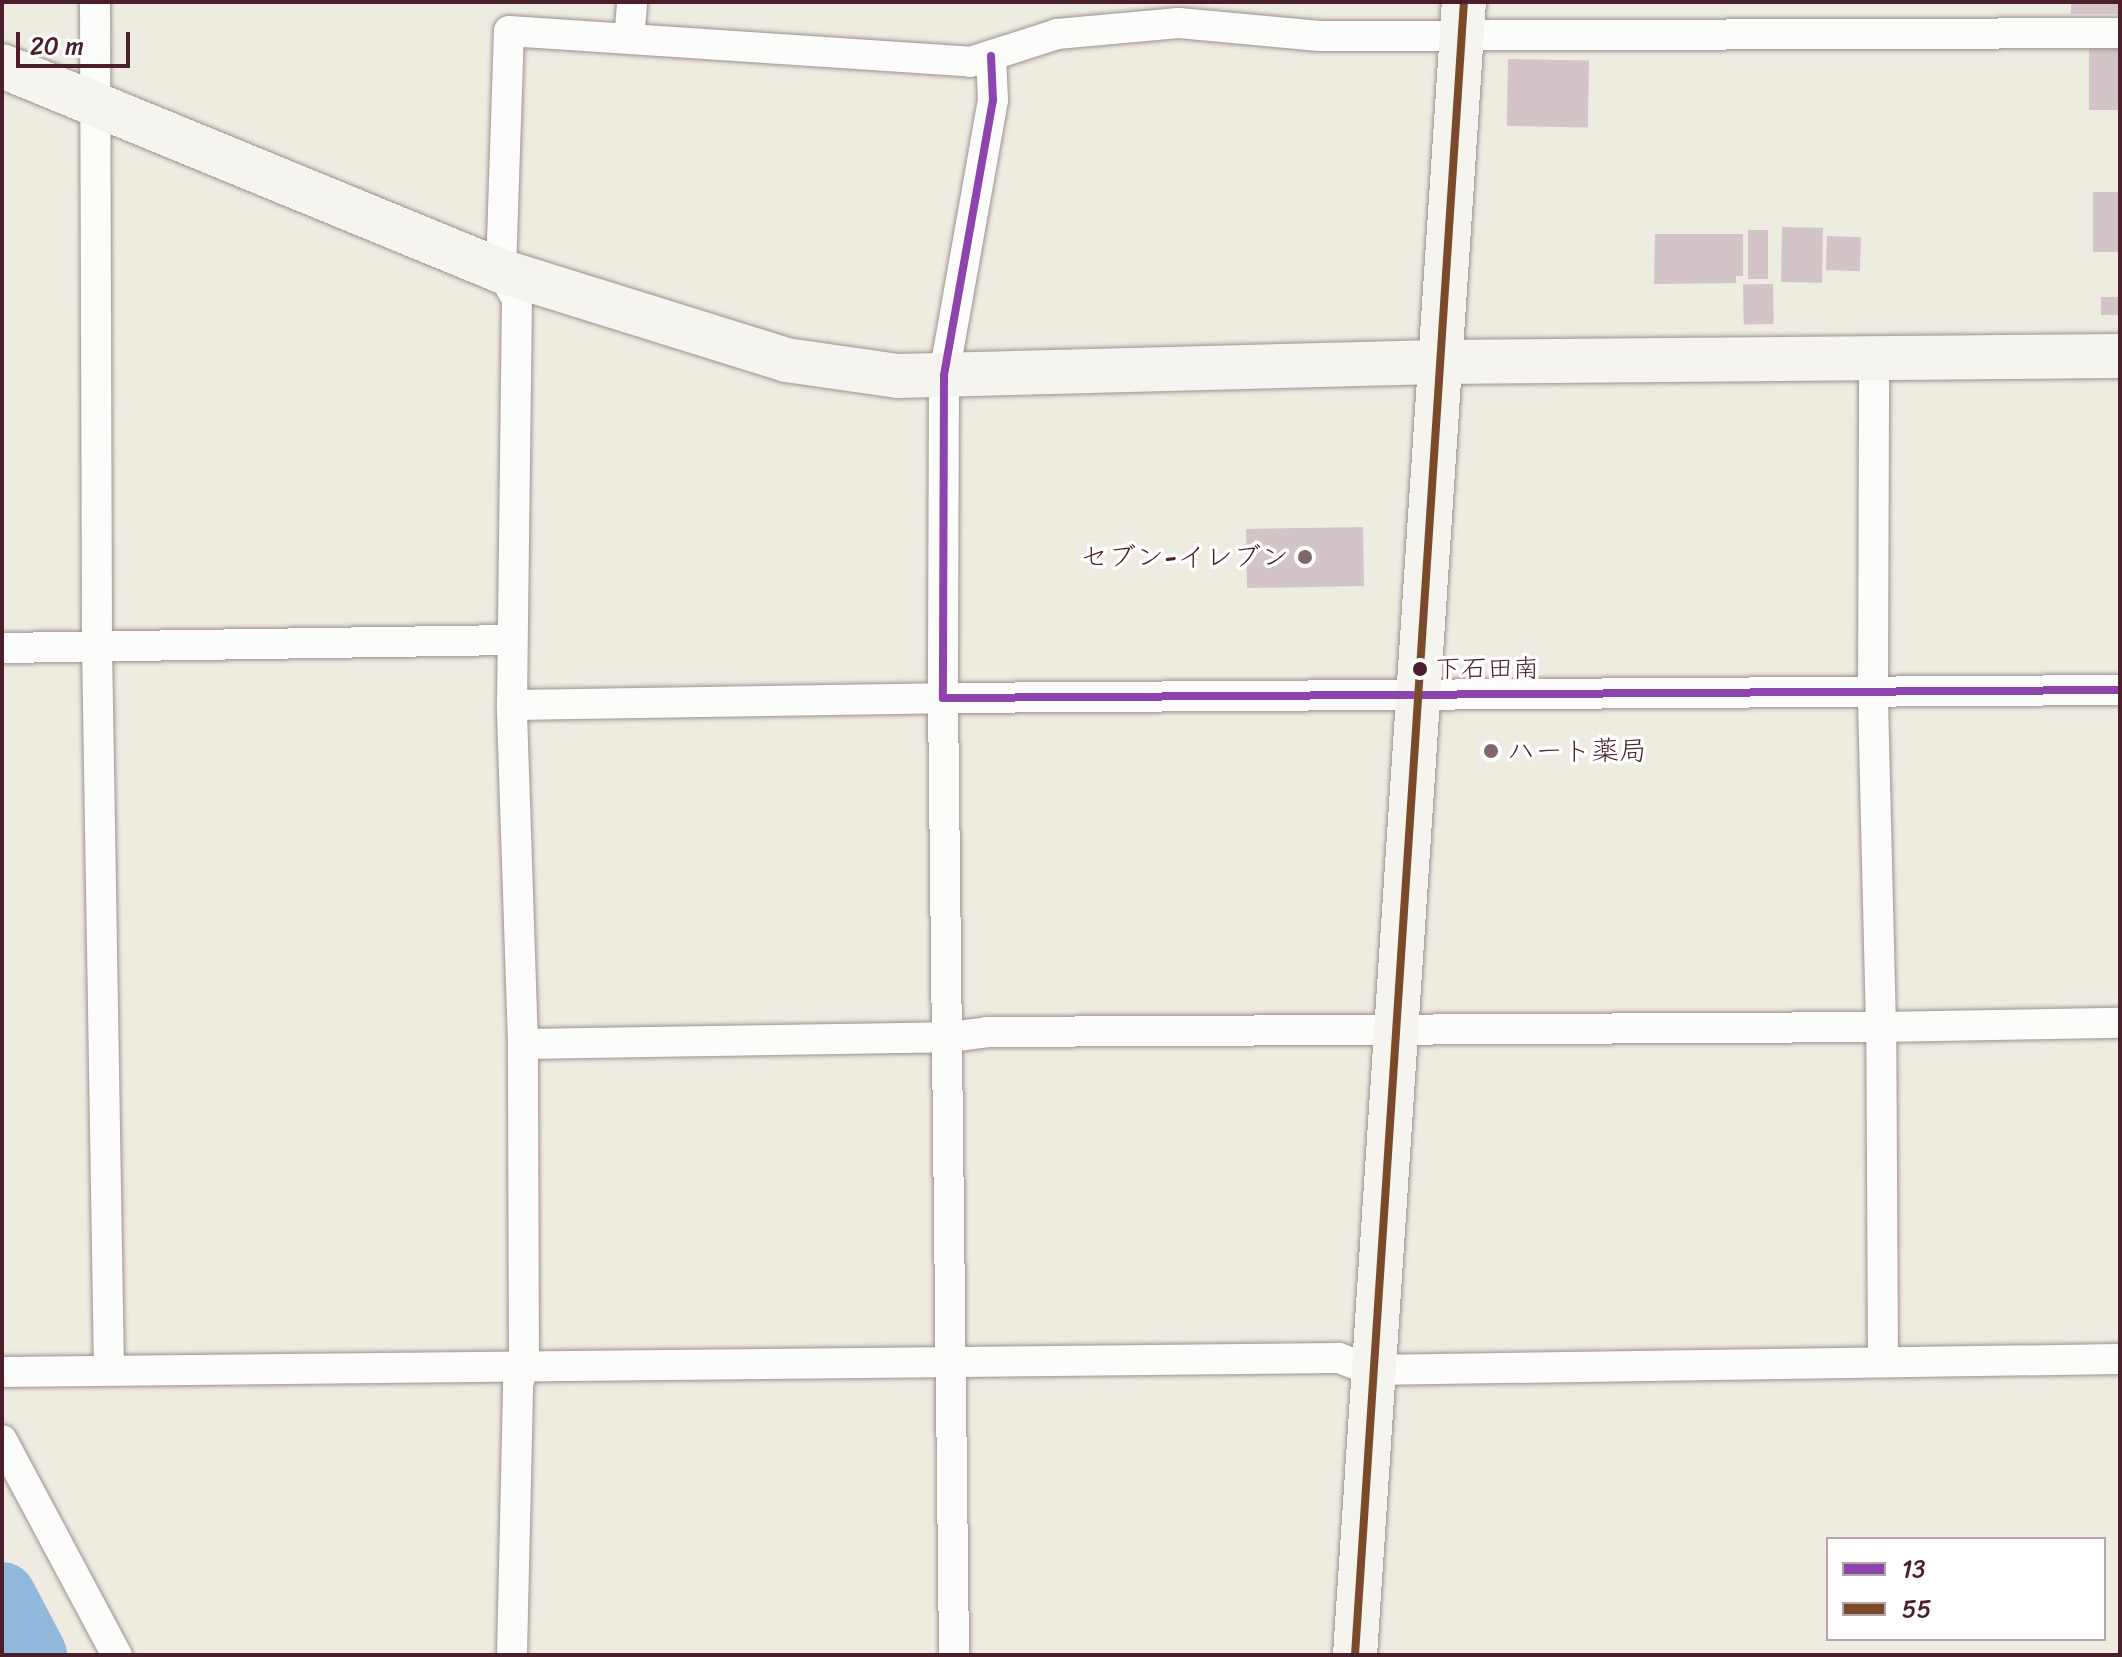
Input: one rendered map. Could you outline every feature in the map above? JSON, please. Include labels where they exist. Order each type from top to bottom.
[{"type":"street","points":[[95,2],[97,646],[109,1368]]},
{"type":"street","points":[[629,39],[632,2]]},
{"type":"street","points":[[512,1655],[518,1384],[524,1365],[523,1044],[512,705],[517,299],[501,271],[509,31],[970,62],[1057,34],[1179,23],[1319,36],[1462,18],[2120,33]]},
{"type":"street","points":[[1355,1655],[1371,1370],[1462,18]]},
{"type":"street","points":[[954,1655],[943,698],[944,376],[993,100],[991,56]]},
{"type":"street","points":[[2,66],[501,271],[786,360],[898,376],[1438,362],[2120,356]]},
{"type":"street","points":[[1874,357],[1873,694],[1881,1027],[1883,1362]]},
{"type":"street","points":[[2,648],[512,640]]},
{"type":"street","points":[[512,705],[1416,692],[1873,694],[2120,690]]},
{"type":"street","points":[[523,1044],[949,1037],[987,1032],[2120,1023]]},
{"type":"street","points":[[2,1372],[109,1368],[949,1365],[1339,1358],[1371,1370],[2120,1359]]},
{"type":"street","points":[[2,1440],[117,1655]]},
{"type":"building","points":[[2071,2],[2120,2],[2120,14],[2071,14]]},
{"type":"building","points":[[2089,48],[2120,48],[2120,110],[2089,110]]},
{"type":"building","points":[[1508,59],[1589,60],[1588,127],[1507,126]]},
{"type":"building","points":[[2093,192],[2120,192],[2120,252],[2093,252]]},
{"type":"building","points":[[1782,227],[1823,228],[1822,283],[1781,282]]},
{"type":"building","points":[[1748,230],[1768,230],[1768,279],[1748,279]]},
{"type":"building","points":[[1655,234],[1743,234],[1743,276],[1736,276],[1736,283],[1654,284]]},
{"type":"building","points":[[1827,236],[1861,237],[1860,271],[1826,270]]},
{"type":"building","points":[[1773,284],[1774,324],[1744,325],[1743,285]]},
{"type":"building","points":[[2101,297],[2120,297],[2120,315],[2101,315]]},
{"type":"building","name":"セブン-イレブン","points":[[1363,527],[1364,586],[1247,588],[1246,529]]},
{"type":"waterway","points":[[2,1596],[33,1655]]},
{"type":"transit line","name":"55","points":[[1355,1655],[1464,2]]},
{"type":"transit line","name":"13","points":[[991,56],[993,100],[944,376],[943,698],[2120,690]]},
{"type":"place","name":"セブン-イレブン","points":[[1305,557]]},
{"type":"place","name":"下石田南","points":[[1420,669]]},
{"type":"place","name":"ハート薬局","points":[[1491,751]]}]
